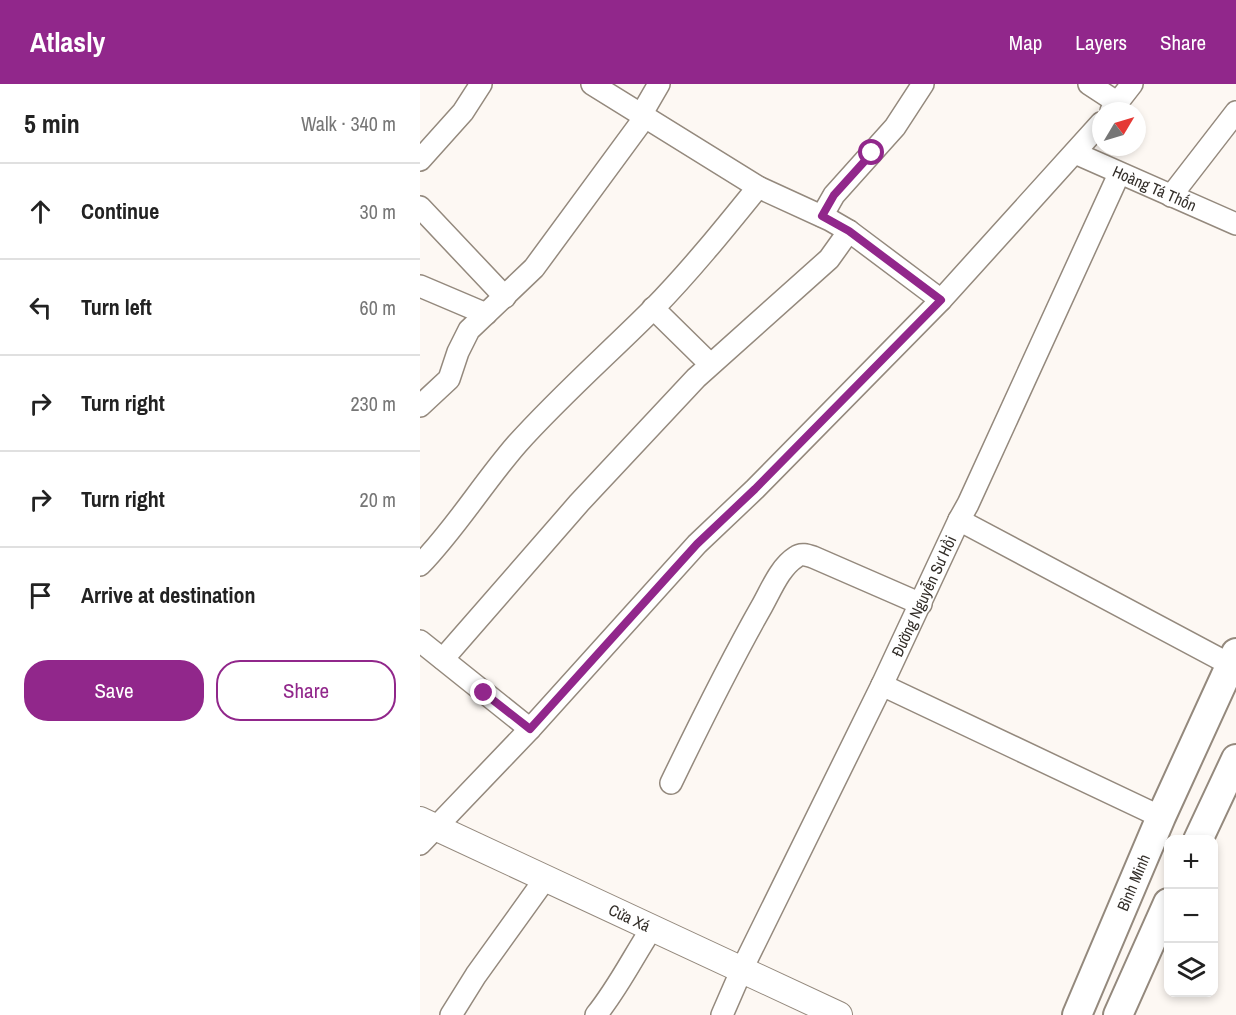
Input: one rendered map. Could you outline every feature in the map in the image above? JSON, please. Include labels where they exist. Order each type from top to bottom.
[{"type":"main road","name":"Bình Minh","points":[[1077,1015],[1161,817],[1233,659]]},
{"type":"main road","points":[[1200,835],[1236,759]]},
{"type":"main road","points":[[1118,1015],[1164,912]]},
{"type":"street","points":[[420,160],[463,112],[481,84]]},
{"type":"street","points":[[592,84],[758,187],[849,231],[941,300]]},
{"type":"street","points":[[420,406],[449,379],[469,330],[534,268],[559,237],[643,116],[659,84]]},
{"type":"street","points":[[822,216],[834,195],[895,127],[923,84]]},
{"type":"street","points":[[1089,84],[1109,102]]},
{"type":"street","points":[[1118,102],[1131,84]]},
{"type":"street","points":[[1171,196],[1236,112]]},
{"type":"street","points":[[425,831],[530,729],[697,544],[755,489],[941,300],[1092,133]]},
{"type":"street","name":"Hoàng Tá Thốn","points":[[1075,153],[1236,224]]},
{"type":"street","name":"Đường Nguyễn Sư Hồi","points":[[722,1015],[742,969],[921,604],[1119,174]]},
{"type":"street","points":[[420,565],[461,518],[516,446],[578,380],[653,308],[718,237],[758,187]]},
{"type":"street","points":[[420,207],[505,297]]},
{"type":"street","points":[[443,659],[579,503],[710,364],[829,259],[849,231]]},
{"type":"street","points":[[420,286],[486,314]]},
{"type":"street","points":[[653,308],[710,364]]},
{"type":"street","points":[[959,520],[1233,659]]},
{"type":"street","points":[[671,783],[751,624],[778,577],[795,557],[804,555],[813,557],[921,604]]},
{"type":"street","points":[[420,640],[530,729]]},
{"type":"street","points":[[882,685],[1161,817]]},
{"type":"street","name":"Cửa Xá","points":[[425,831],[545,879],[839,1015]]},
{"type":"street","points":[[451,1015],[476,975],[545,879]]},
{"type":"street","points":[[596,1015],[620,983],[626,969],[652,928]]},
{"type":"route","points":[[484,693],[530,729],[697,544],[755,489],[941,300],[849,231],[822,216],[834,195],[872,153]]}]
